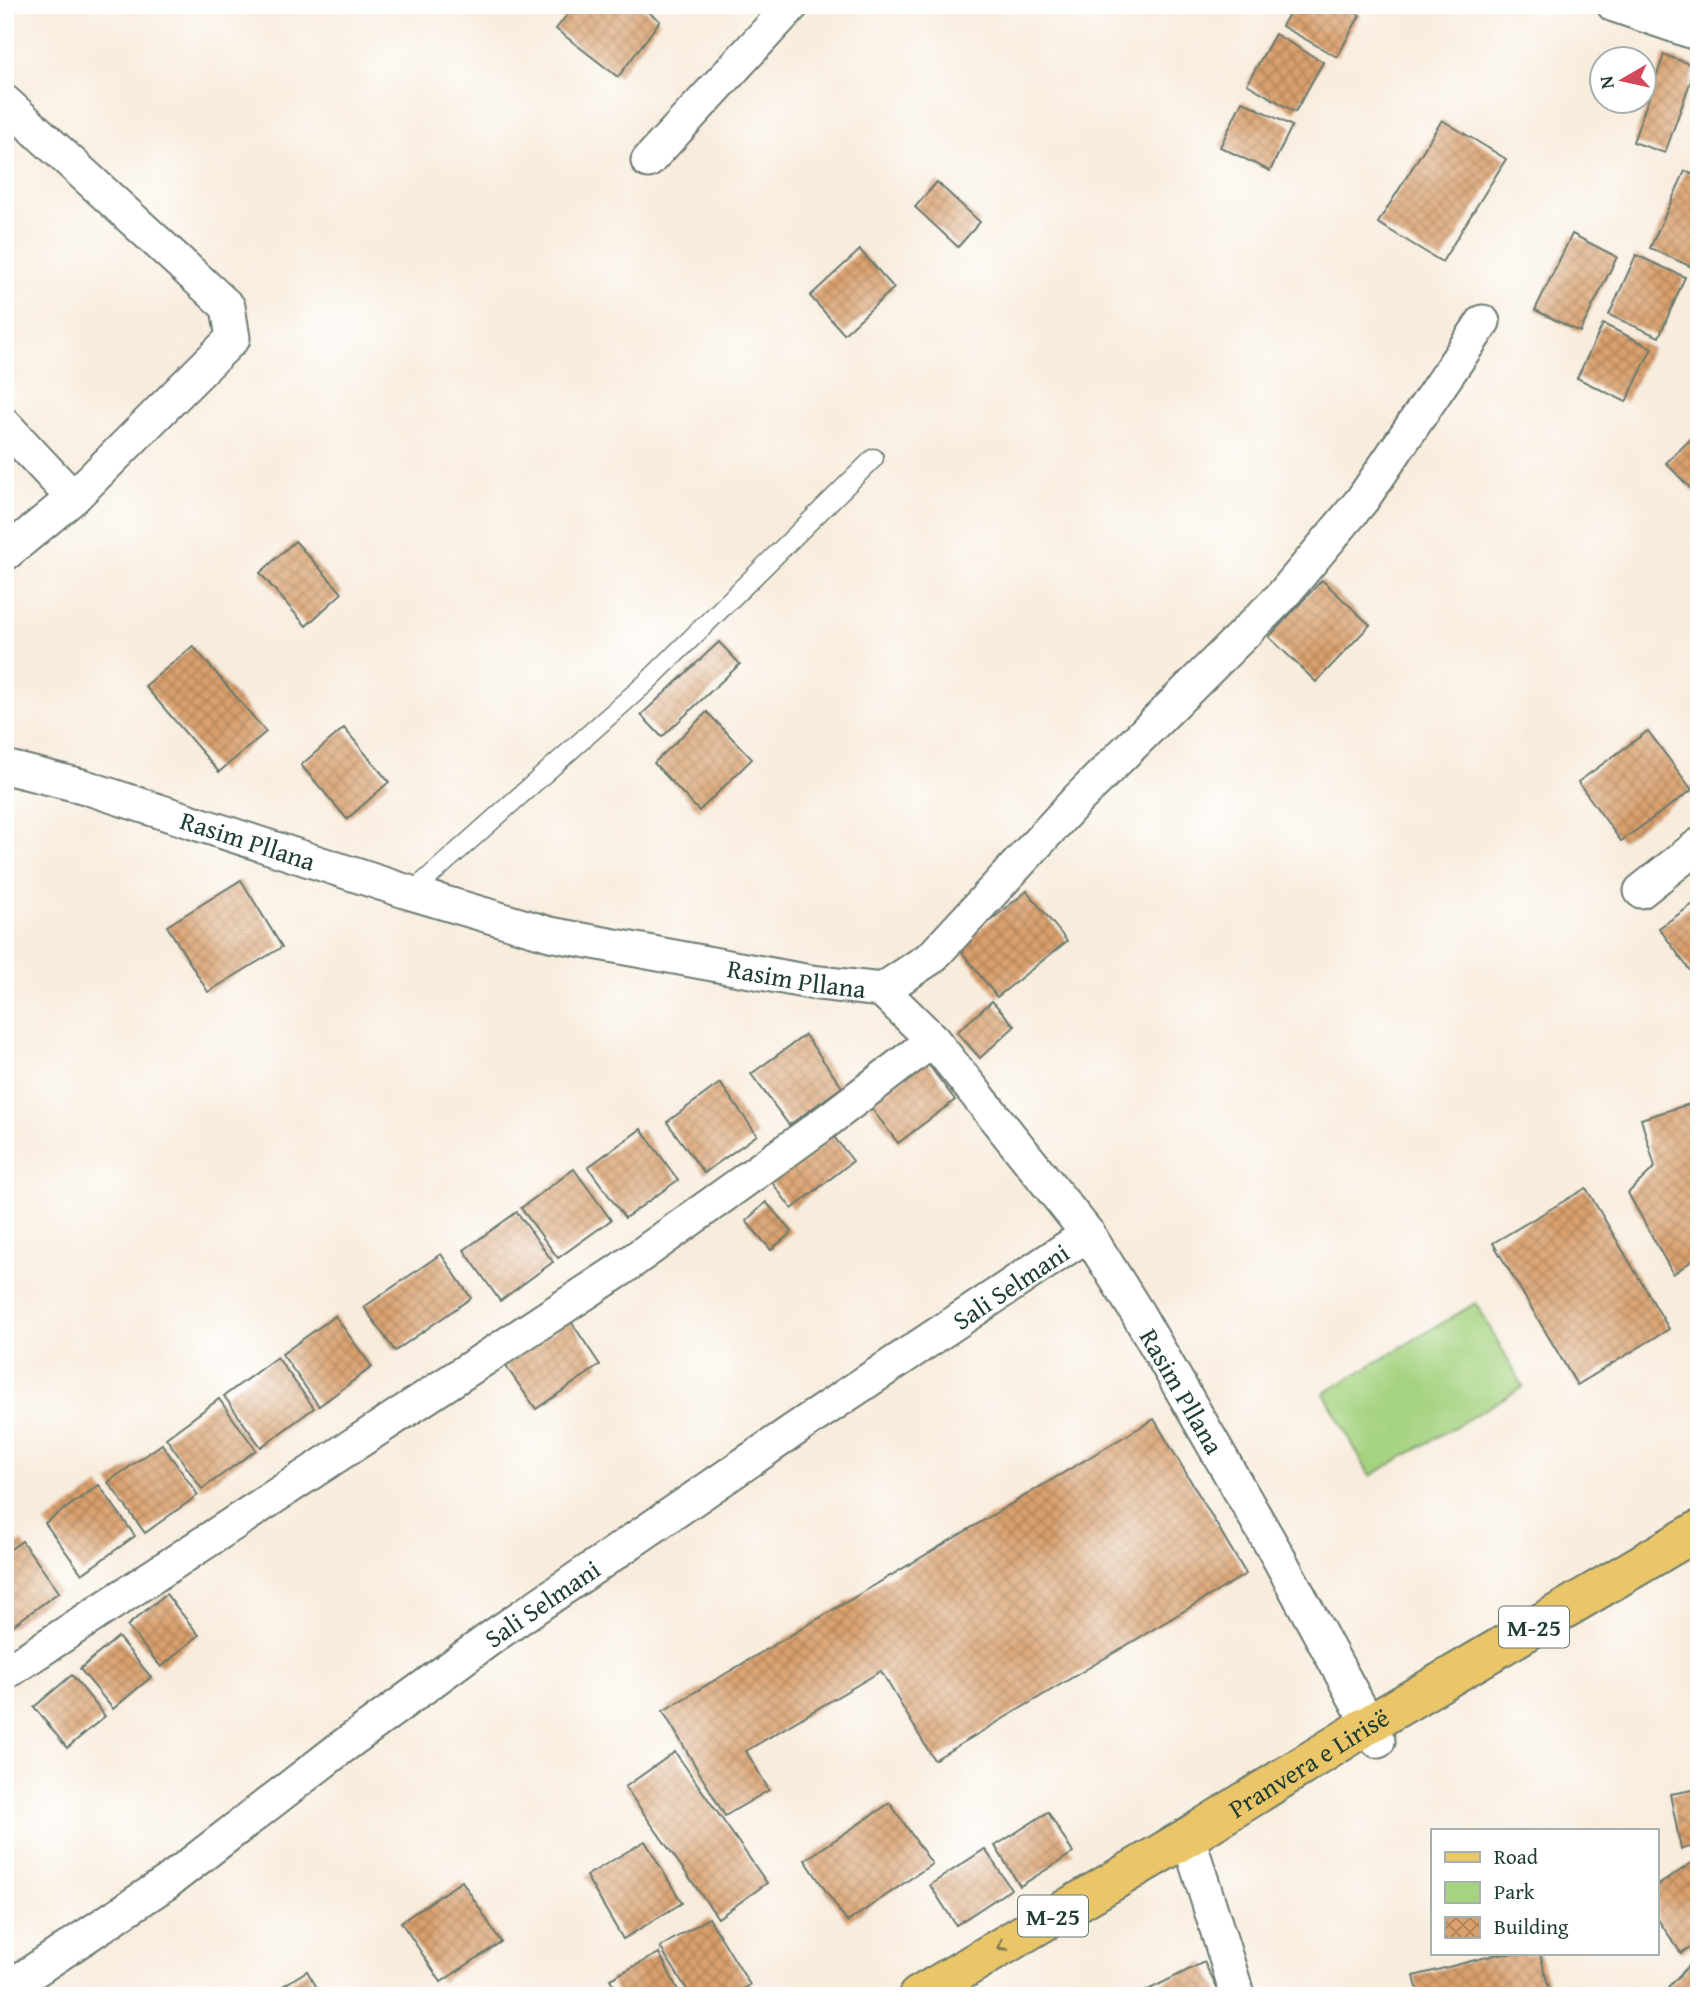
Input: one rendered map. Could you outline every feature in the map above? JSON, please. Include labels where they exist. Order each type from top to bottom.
[{"type":"main road","name":"Pranvera e Lirisë","points":[[918,1996],[1191,1846],[1699,1530]]},
{"type":"main road","name":"Pranvera e Lirisë","points":[[1373,1733],[1699,1552]]},
{"type":"main road","name":"Pranvera e Lirisë","points":[[968,1996],[1114,1908],[1191,1846]]},
{"type":"street","points":[[648,161],[792,5]]},
{"type":"street","points":[[1614,5],[1699,34]]},
{"type":"street","points":[[5,103],[228,307],[233,338],[74,498],[5,554]]},
{"type":"street","points":[[882,990],[932,957],[1079,799],[1280,597],[1362,500],[1483,322]]},
{"type":"street","points":[[5,425],[74,498]]},
{"type":"street","name":"Rasim Pllana","points":[[5,767],[82,786],[411,893],[550,934],[810,982],[882,990],[933,1040],[1088,1234],[1138,1314],[1276,1553],[1373,1733]]},
{"type":"street","points":[[1641,891],[1699,845]]},
{"type":"street","points":[[7,1672],[620,1270],[820,1127],[933,1040]]},
{"type":"street","name":"Sali Selmani","points":[[5,1990],[166,1883],[342,1747],[495,1635],[785,1436],[1088,1234]]},
{"type":"street","points":[[1191,1846],[1238,1996]]},
{"type":"lane","points":[[1696,5],[1699,24]]},
{"type":"lane","points":[[411,893],[646,683],[874,458]]},
{"type":"green space","points":[[1476,1303],[1523,1387],[1370,1476],[1324,1393]]},
{"type":"building","points":[[575,5],[639,5],[660,21],[618,77],[556,29]]},
{"type":"building","points":[[1294,5],[1343,5],[1360,15],[1337,57],[1282,26]]},
{"type":"building","points":[[1275,34],[1323,62],[1295,112],[1247,84]]},
{"type":"building","points":[[1664,55],[1696,66],[1665,153],[1633,142],[1642,116],[1658,116],[1658,72]]},
{"type":"building","points":[[1242,101],[1292,126],[1270,171],[1220,147]]},
{"type":"building","points":[[1442,120],[1506,159],[1442,262],[1378,223]]},
{"type":"building","points":[[1685,171],[1699,177],[1699,264],[1696,269],[1650,248]]},
{"type":"building","points":[[937,182],[980,222],[958,247],[915,207]]},
{"type":"building","points":[[1572,234],[1617,257],[1580,332],[1535,310]]},
{"type":"building","points":[[860,250],[894,288],[844,334],[810,296]]},
{"type":"building","points":[[1636,255],[1685,277],[1659,337],[1609,315]]},
{"type":"building","points":[[1603,324],[1652,348],[1626,402],[1577,378]]},
{"type":"building","points":[[1699,431],[1699,497],[1666,463]]},
{"type":"building","points":[[295,541],[342,593],[306,626],[260,573]]},
{"type":"building","points":[[1322,580],[1370,625],[1316,682],[1269,637]]},
{"type":"building","points":[[719,642],[740,664],[662,737],[641,715]]},
{"type":"building","points":[[193,646],[266,732],[219,772],[145,686]]},
{"type":"building","points":[[707,712],[752,759],[699,811],[654,763]]},
{"type":"building","points":[[344,728],[389,782],[347,819],[301,765]]},
{"type":"building","points":[[1648,731],[1692,790],[1621,841],[1578,782]]},
{"type":"building","points":[[241,880],[282,947],[208,992],[167,926]]},
{"type":"building","points":[[1027,891],[1067,941],[997,997],[958,947]]},
{"type":"building","points":[[1699,900],[1699,983],[1659,928]]},
{"type":"building","points":[[992,1001],[1015,1026],[980,1058],[957,1032]]},
{"type":"building","points":[[805,1035],[842,1087],[789,1125],[751,1074]]},
{"type":"building","points":[[925,1060],[955,1100],[898,1143],[868,1104]]},
{"type":"building","points":[[720,1083],[757,1135],[704,1173],[667,1122]]},
{"type":"building","points":[[1699,1101],[1699,1264],[1696,1258],[1673,1274],[1628,1193],[1655,1167],[1641,1119]]},
{"type":"building","points":[[641,1129],[678,1180],[625,1218],[588,1167]]},
{"type":"building","points":[[831,1133],[853,1161],[792,1209],[771,1181]]},
{"type":"building","points":[[574,1169],[611,1220],[558,1258],[521,1208]]},
{"type":"building","points":[[1586,1188],[1669,1329],[1577,1385],[1493,1243]]},
{"type":"building","points":[[766,1202],[792,1232],[771,1250],[746,1221]]},
{"type":"building","points":[[517,1212],[553,1262],[500,1301],[464,1250]]},
{"type":"building","points":[[441,1254],[471,1298],[395,1351],[364,1307]]},
{"type":"building","points":[[335,1316],[372,1367],[319,1406],[282,1354]]},
{"type":"building","points":[[570,1320],[600,1365],[536,1409],[505,1365]]},
{"type":"building","points":[[277,1357],[314,1408],[261,1447],[224,1396]]},
{"type":"building","points":[[219,1399],[256,1450],[202,1489],[166,1438]]},
{"type":"building","points":[[1154,1419],[1246,1574],[934,1760],[881,1671],[746,1751],[769,1790],[725,1816],[663,1711]]},
{"type":"building","points":[[162,1444],[198,1495],[145,1533],[108,1482]]},
{"type":"building","points":[[99,1485],[135,1536],[82,1574],[45,1523]]},
{"type":"building","points":[[22,1541],[59,1592],[5,1631],[5,1553]]},
{"type":"building","points":[[166,1594],[199,1635],[161,1667],[127,1626]]},
{"type":"building","points":[[118,1637],[151,1677],[113,1709],[80,1669]]},
{"type":"building","points":[[72,1675],[105,1716],[67,1748],[34,1707]]},
{"type":"building","points":[[675,1752],[767,1883],[718,1918],[625,1787]]},
{"type":"building","points":[[1699,1789],[1699,1845],[1681,1849],[1670,1794]]},
{"type":"building","points":[[890,1803],[932,1864],[847,1922],[805,1860]]},
{"type":"building","points":[[1048,1812],[1073,1853],[1020,1886],[995,1846]]},
{"type":"building","points":[[645,1841],[682,1903],[623,1939],[586,1876]]},
{"type":"building","points":[[985,1849],[1011,1889],[956,1925],[930,1885]]},
{"type":"building","points":[[1699,1858],[1699,1941],[1681,1953],[1658,1919],[1658,1885]]},
{"type":"building","points":[[462,1881],[501,1942],[441,1982],[401,1922]]},
{"type":"building","points":[[709,1918],[750,1985],[732,1996],[691,1996],[660,1947]]},
{"type":"building","points":[[659,1953],[681,1996],[619,1996],[610,1979]]},
{"type":"building","points":[[1494,1955],[1540,1955],[1551,1996],[1419,1996],[1414,1976]]},
{"type":"building","points":[[1699,1955],[1699,1996],[1677,1996],[1668,1987]]},
{"type":"building","points":[[1204,1962],[1221,1996],[1136,1996]]},
{"type":"building","points":[[307,1971],[322,1996],[267,1996]]}]
